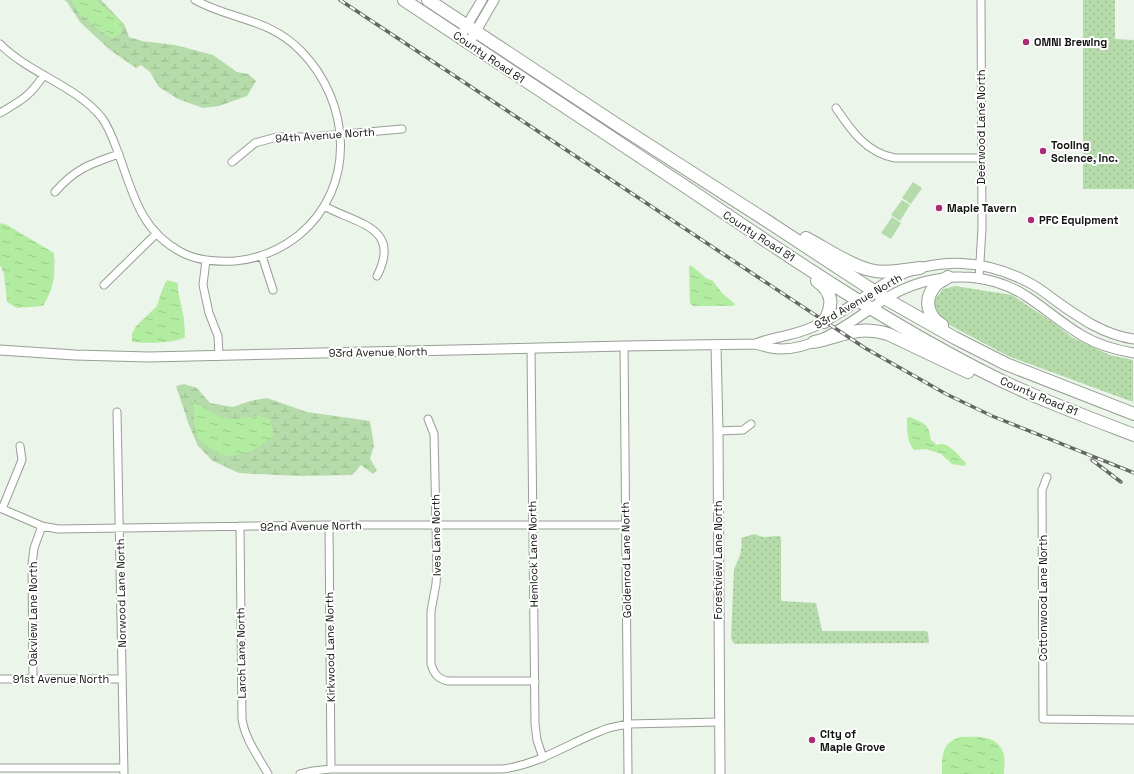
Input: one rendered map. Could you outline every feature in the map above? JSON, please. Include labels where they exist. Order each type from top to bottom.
[{"type":"highway","name":"County Road 81","points":[[404,0],[743,226],[907,331],[982,371],[1027,392],[1134,435]]},
{"type":"highway","name":"County Road 81","points":[[428,0],[618,126],[886,299],[949,335],[992,357],[1021,370],[1134,414]]},
{"type":"highway","points":[[764,219],[798,234],[856,265],[870,270],[882,272],[920,268]]},
{"type":"highway","points":[[743,226],[762,244],[823,285],[828,291],[831,303],[829,313],[824,322]]},
{"type":"highway","points":[[948,278],[937,284],[930,294],[928,302],[932,317],[938,323],[982,346],[992,357]]},
{"type":"highway","points":[[814,342],[854,331],[877,331],[888,334],[988,381],[1027,392]]},
{"type":"street","points":[[0,44],[12,54],[82,99],[93,108],[109,130],[141,213],[156,234],[169,245],[181,252],[206,260],[243,260],[262,256],[290,242],[303,231],[324,206],[333,188],[338,172],[341,135],[337,112],[332,98],[313,64],[300,50],[285,38],[268,28],[195,0]]},
{"type":"street","points":[[472,29],[482,0]]},
{"type":"street","points":[[464,40],[494,0]]},
{"type":"street","name":"Deerwood Lane North","points":[[979,279],[981,0]]},
{"type":"street","points":[[0,113],[21,102],[27,97],[44,75]]},
{"type":"street","points":[[836,108],[860,140],[866,146],[881,155],[895,158],[981,158]]},
{"type":"street","name":"94th Avenue North","points":[[232,162],[255,143],[276,137],[311,137],[402,129]]},
{"type":"street","points":[[55,192],[71,176],[82,168],[119,154]]},
{"type":"street","points":[[324,206],[364,223],[378,234],[383,242],[385,251],[382,265],[377,276]]},
{"type":"street","points":[[104,286],[156,234]]},
{"type":"street","points":[[262,256],[273,290]]},
{"type":"street","points":[[206,260],[203,285],[209,313],[218,336],[219,356]]},
{"type":"street","name":"93rd Avenue North","points":[[756,344],[768,339],[787,336],[824,322],[894,278],[920,268],[948,263],[980,265],[1013,274],[1030,283],[1091,325],[1109,333],[1134,339]]},
{"type":"street","name":"93rd Avenue North","points":[[0,350],[116,356],[219,356],[756,344],[772,348],[789,348],[814,342],[886,299],[918,284],[935,279],[962,277],[996,282],[1025,295],[1092,341],[1115,349],[1134,353]]},
{"type":"street","name":"Goldenrod Lane North","points":[[624,346],[628,774]]},
{"type":"street","name":"Forestview Lane North","points":[[716,346],[718,431],[720,774]]},
{"type":"street","name":"Hemlock Lane North","points":[[531,349],[536,733],[543,758]]},
{"type":"street","name":"Norwood Lane North","points":[[117,412],[124,771]]},
{"type":"street","name":"Ives Lane North","points":[[428,419],[434,434],[437,569],[431,611],[431,664],[435,674],[439,678],[448,681],[535,681]]},
{"type":"street","points":[[718,431],[743,430],[751,424]]},
{"type":"street","points":[[1,508],[22,460],[20,446]]},
{"type":"street","name":"Cottonwood Lane North","points":[[1047,477],[1042,490],[1044,719],[1134,720]]},
{"type":"street","name":"92nd Avenue North","points":[[1,508],[42,526],[58,529],[329,525],[626,525]]},
{"type":"street","name":"Kirkwood Lane North","points":[[329,525],[331,769]]},
{"type":"street","name":"Oakview Lane North","points":[[34,679],[32,564],[35,544],[42,526]]},
{"type":"street","name":"Larch Lane North","points":[[240,526],[242,719],[247,738],[268,774]]},
{"type":"street","name":"91st Avenue North","points":[[0,679],[122,679]]},
{"type":"street","points":[[300,774],[313,770],[331,769],[503,769],[519,767],[543,758],[601,731],[628,724],[719,722]]},
{"type":"street","points":[[0,768],[124,771]]},
{"type":"green space","points":[[64,0],[101,0],[124,24],[129,37],[142,41],[175,45],[213,55],[237,72],[248,74],[256,81],[247,96],[219,106],[203,108],[178,99],[159,87],[150,72],[141,65],[136,68],[110,50],[80,22],[67,2]]},
{"type":"green space","points":[[1083,0],[1115,0],[1115,39],[1134,40],[1134,189],[1083,189]]},
{"type":"green space","points":[[913,182],[922,188],[911,204],[902,198]]},
{"type":"green space","points":[[902,200],[910,205],[900,221],[891,215]]},
{"type":"green space","points":[[892,217],[901,223],[891,239],[881,233]]},
{"type":"green space","points":[[955,286],[1012,295],[1051,321],[1073,338],[1110,355],[1133,360],[1133,402],[1008,356],[942,321],[933,302],[943,289]]},
{"type":"green space","points":[[184,384],[197,388],[210,403],[233,407],[250,401],[267,398],[307,412],[370,421],[374,446],[370,459],[377,470],[373,474],[361,465],[352,475],[297,476],[239,473],[213,461],[198,446],[189,425],[176,386]]},
{"type":"green space","points":[[754,534],[763,537],[781,537],[781,599],[782,601],[816,603],[822,631],[926,631],[928,632],[929,643],[734,644],[731,638],[734,569],[740,554],[741,538]]},
{"type":"water","points":[[72,0],[96,0],[121,22],[122,33],[113,39],[83,17],[74,6]]},
{"type":"water","points":[[1,223],[7,225],[54,253],[52,286],[43,306],[17,308],[7,302],[4,274],[0,265]]},
{"type":"water","points":[[689,266],[692,266],[706,278],[713,281],[722,293],[735,304],[733,306],[693,306],[690,303]]},
{"type":"water","points":[[167,280],[178,283],[178,291],[184,319],[185,337],[167,342],[132,342],[132,334],[136,326],[157,306]]},
{"type":"water","points":[[193,402],[222,418],[237,419],[256,416],[269,418],[274,436],[251,452],[230,456],[219,454],[199,439],[195,429]]},
{"type":"water","points":[[910,417],[927,427],[931,440],[937,445],[945,445],[956,453],[966,463],[964,466],[952,464],[941,454],[926,449],[914,450],[908,435],[907,418]]},
{"type":"water","points":[[960,737],[980,737],[997,743],[1004,755],[1004,774],[942,774],[944,751],[949,743]]},
{"type":"railway","points":[[340,0],[865,348],[946,394],[992,416],[1134,473]]},
{"type":"railway","points":[[1092,460],[1121,482]]},
{"type":"place","name":"OMNI Brewing","points":[[1026,42]]},
{"type":"place","name":"Tooling Science, Inc.","points":[[1043,151]]},
{"type":"place","name":"Maple Tavern","points":[[939,208]]},
{"type":"place","name":"PFC Equipment","points":[[1031,220]]},
{"type":"place","name":"City of Maple Grove","points":[[812,740]]}]
